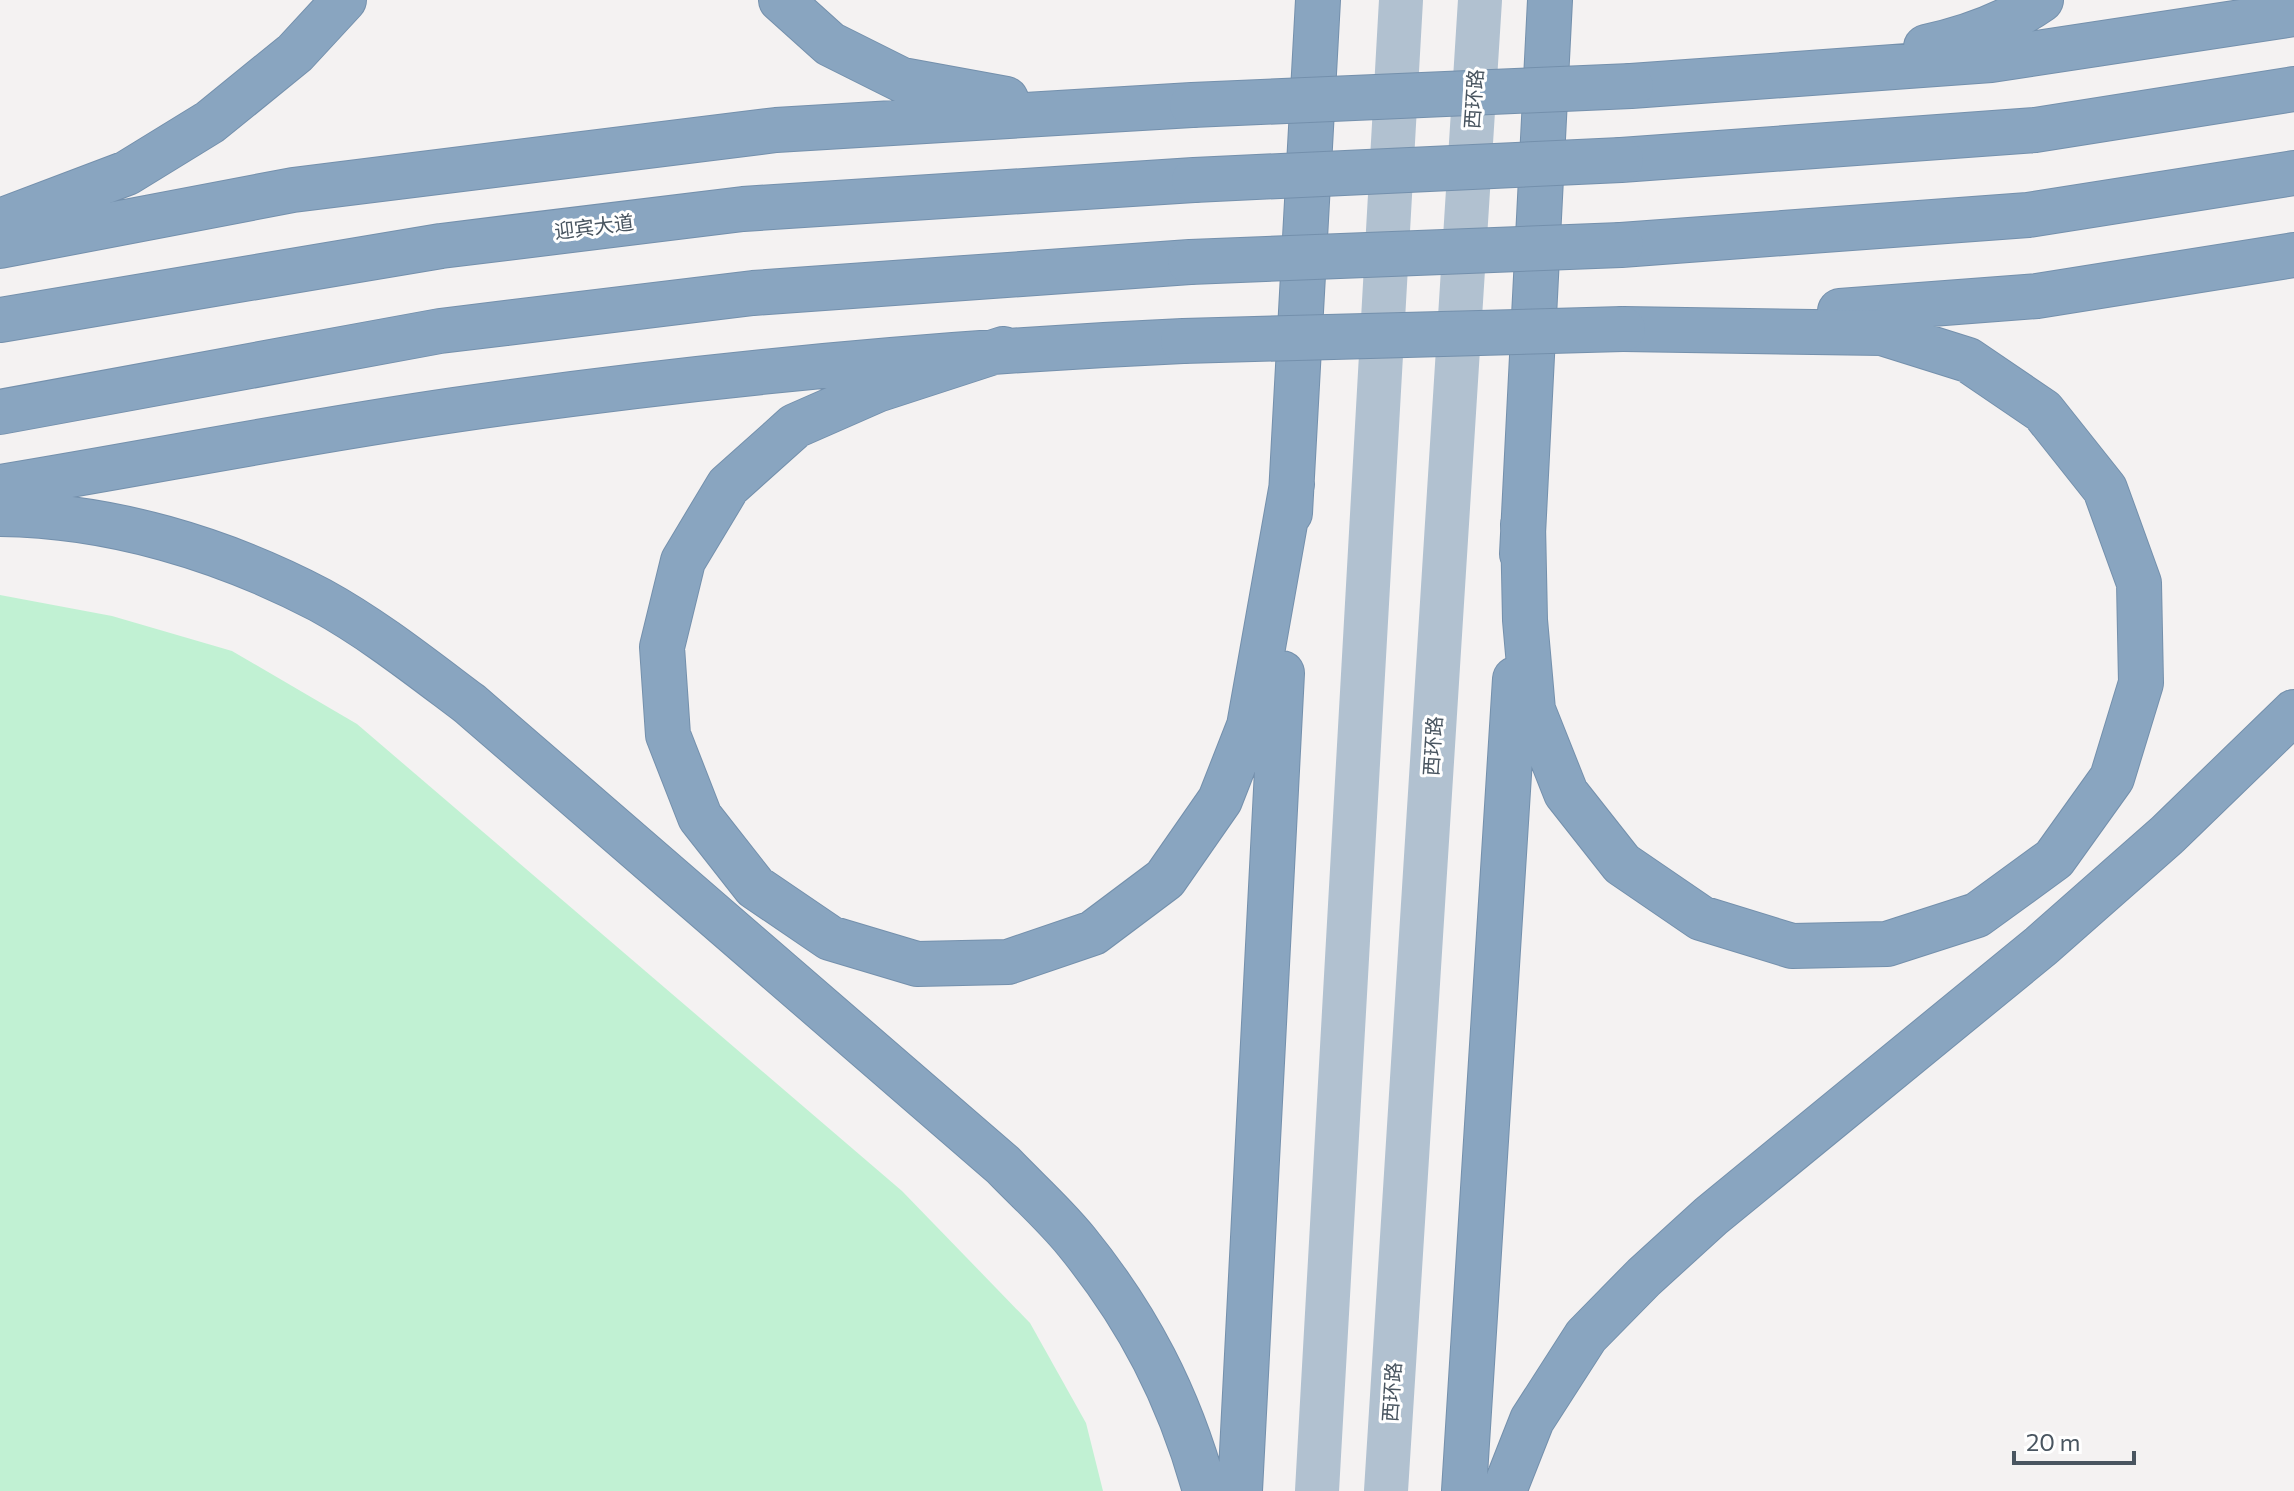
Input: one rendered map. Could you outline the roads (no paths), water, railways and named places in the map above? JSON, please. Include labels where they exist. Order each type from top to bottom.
[{"type":"highway","points":[[0,221],[127,173],[210,122],[295,53],[344,0]]},
{"type":"highway","points":[[781,0],[830,44],[902,80],[983,97],[1100,110]]},
{"type":"highway","points":[[1464,1491],[1511,761],[1550,0]]},
{"type":"highway","points":[[1799,74],[1955,41],[2020,15],[2041,0]]},
{"type":"highway","points":[[1240,1491],[1316,10]]},
{"type":"highway","points":[[0,246],[293,190],[761,132],[1192,105],[1631,86],[1991,60],[2294,14]]},
{"type":"highway","name":"迎宾大道","points":[[0,320],[441,246],[743,209],[1194,180],[1621,160],[2035,130],[2294,89]]},
{"type":"highway","points":[[0,412],[456,329],[753,293],[1190,262],[1621,245],[2028,215],[2294,173]]},
{"type":"highway","points":[[1623,329],[2037,296],[2294,255]]},
{"type":"highway","points":[[0,487],[453,410],[735,375],[1003,349],[1623,329],[1882,333],[1968,360],[2043,411],[2105,489],[2139,583],[2141,683],[2112,778],[2054,859],[1977,915],[1887,944],[1792,946],[1701,918],[1622,864],[1566,793],[1533,710],[1525,620],[1523,524]]},
{"type":"highway","points":[[1003,349],[877,390],[795,426],[728,486],[683,561],[662,647],[668,735],[700,817],[755,887],[830,938],[917,964],[1008,962],[1093,933],[1165,879],[1220,800],[1249,726],[1292,484]]},
{"type":"highway","points":[[0,514],[35,514],[129,529],[230,560],[320,601],[395,647],[470,704],[1003,1165],[1075,1239],[1127,1310],[1168,1382],[1193,1447],[1205,1491]]},
{"type":"highway","points":[[1504,1491],[1532,1420],[1586,1336],[1644,1277],[1711,1216],[2041,946],[2167,835],[2294,712]]},
{"type":"main road","points":[[1317,1491],[1401,0]]},
{"type":"main road","name":"西环路","points":[[1386,1491],[1480,0]]}]
